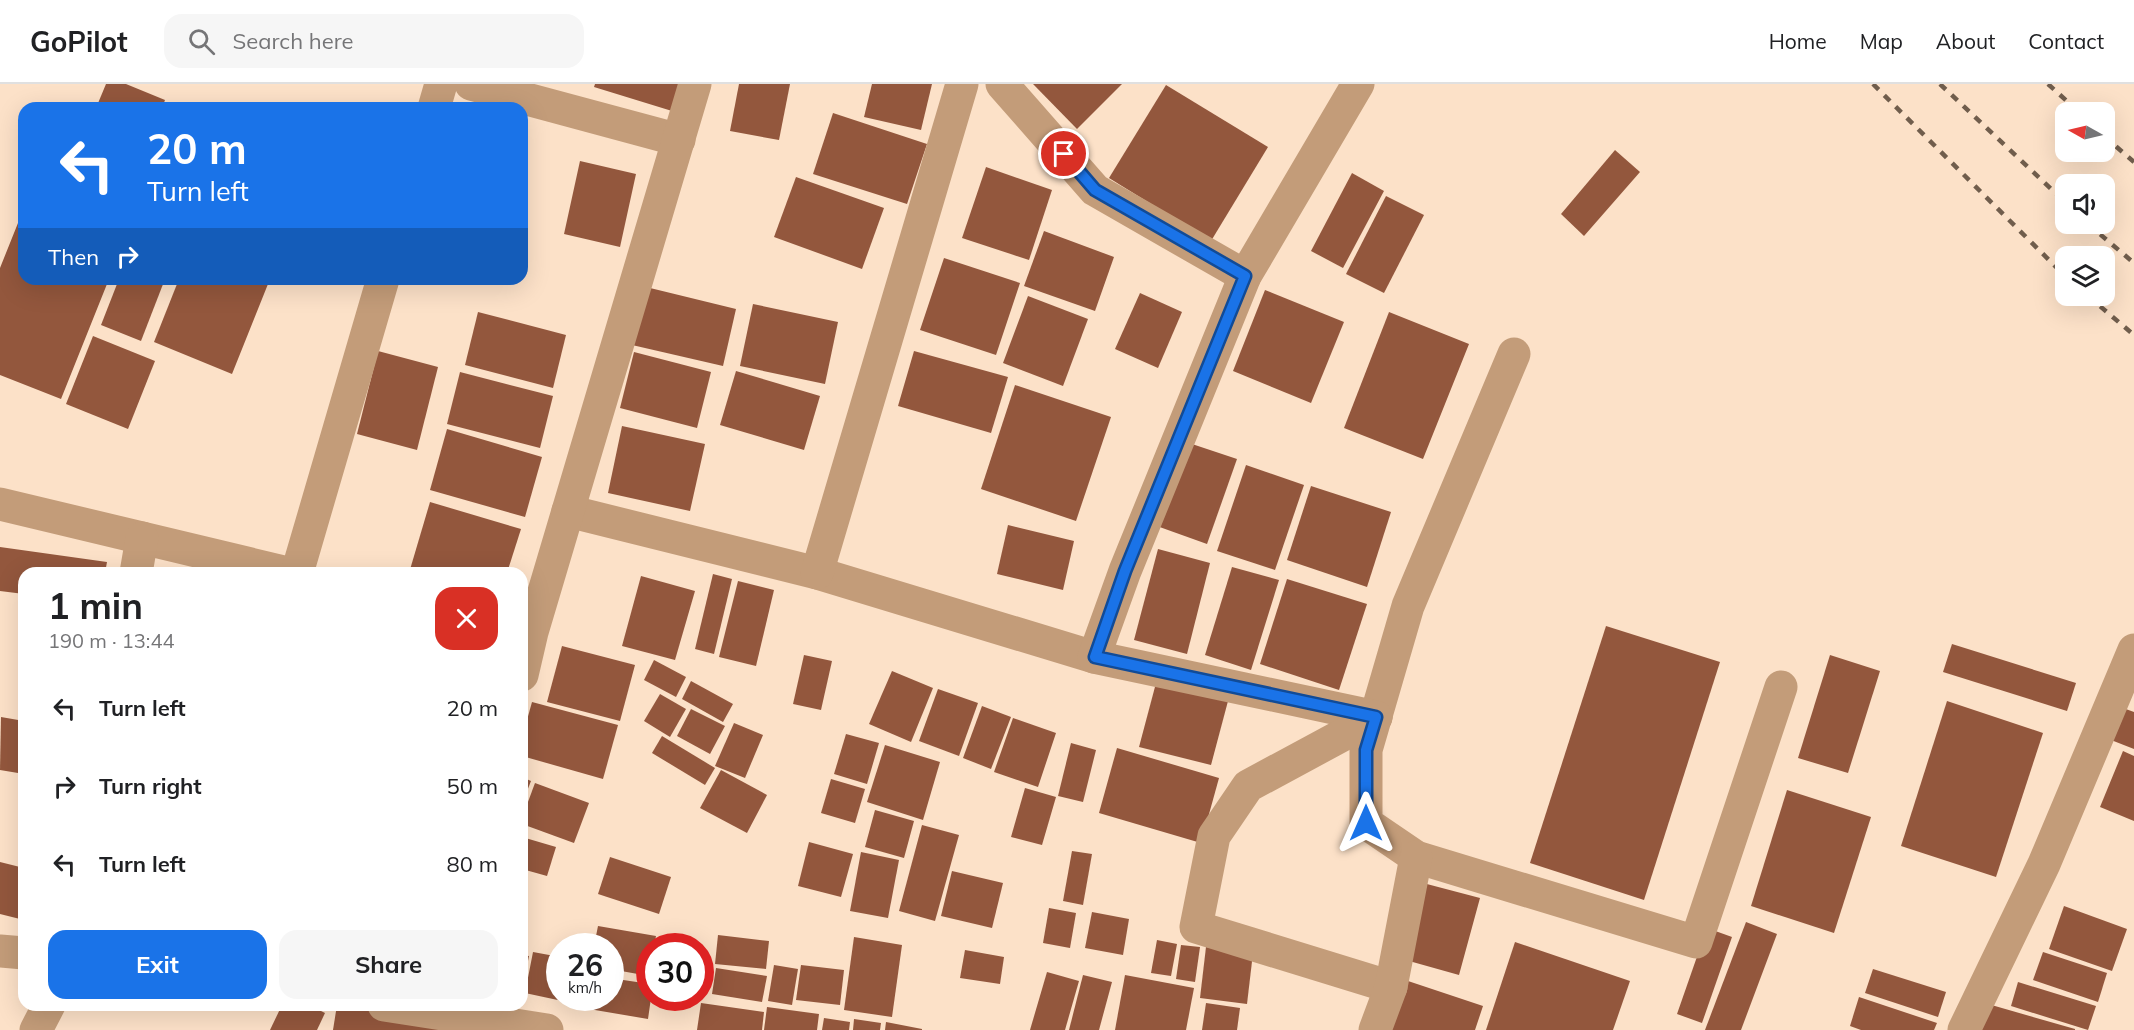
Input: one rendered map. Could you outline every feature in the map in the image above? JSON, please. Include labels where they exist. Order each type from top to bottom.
[{"type":"street","points":[[436,102],[441,84]]},
{"type":"street","points":[[471,84],[679,140]]},
{"type":"street","points":[[528,628],[568,511],[695,84]]},
{"type":"street","points":[[817,573],[962,84]]},
{"type":"street","points":[[1002,84],[1095,190],[1245,276]]},
{"type":"street","points":[[1095,657],[1125,571],[1245,276],[1358,84]]},
{"type":"street","points":[[299,567],[381,285]]},
{"type":"street","points":[[1514,354],[1408,606],[1366,750],[1366,823],[1416,857],[1696,942],[1781,687]]},
{"type":"street","points":[[0,504],[263,567]]},
{"type":"street","points":[[568,511],[817,573],[1095,657],[1376,717]]},
{"type":"street","points":[[137,567],[142,538]]},
{"type":"street","points":[[1964,1030],[2044,864],[2134,650]]},
{"type":"street","points":[[1376,717],[1248,786],[1214,836],[1196,927],[1391,987]]},
{"type":"street","points":[[1375,1030],[1391,987],[1416,857]]},
{"type":"street","points":[[0,951],[18,952]]},
{"type":"street","points":[[36,1030],[46,1011]]},
{"type":"street","points":[[423,1011],[547,1030]]},
{"type":"building","points":[[106,84],[126,84],[165,100],[164,102],[98,102]]},
{"type":"building","points":[[595,84],[681,84],[672,111],[594,87]]},
{"type":"building","points":[[739,84],[790,84],[779,140],[730,131]]},
{"type":"building","points":[[872,84],[932,84],[921,130],[864,117]]},
{"type":"building","points":[[1033,84],[1122,84],[1077,129]]},
{"type":"building","points":[[1166,85],[1268,147],[1211,241],[1109,178]]},
{"type":"building","points":[[833,113],[927,144],[907,204],[813,174]]},
{"type":"building","points":[[1615,150],[1640,172],[1584,236],[1561,214]]},
{"type":"building","points":[[580,161],[636,174],[620,247],[564,234]]},
{"type":"building","points":[[986,167],[1052,190],[1029,260],[962,238]]},
{"type":"building","points":[[1352,173],[1384,191],[1343,268],[1311,251]]},
{"type":"building","points":[[796,177],[884,208],[862,269],[774,237]]},
{"type":"building","points":[[1386,196],[1424,215],[1384,293],[1346,274]]},
{"type":"building","points":[[18,223],[18,285],[107,285],[61,399],[0,375],[0,268]]},
{"type":"building","points":[[1044,231],[1114,257],[1095,311],[1024,286]]},
{"type":"building","points":[[944,258],[1020,283],[996,355],[920,330]]},
{"type":"building","points":[[117,285],[163,285],[141,341],[101,325]]},
{"type":"building","points":[[177,285],[268,285],[232,374],[154,342]]},
{"type":"building","points":[[646,287],[736,309],[723,366],[632,345]]},
{"type":"building","points":[[1265,290],[1344,322],[1311,403],[1233,371]]},
{"type":"building","points":[[1140,293],[1182,312],[1158,368],[1115,349]]},
{"type":"building","points":[[1028,296],[1088,319],[1063,386],[1003,363]]},
{"type":"building","points":[[753,304],[838,322],[825,384],[740,366]]},
{"type":"building","points":[[478,312],[566,335],[553,388],[465,365]]},
{"type":"building","points":[[1389,312],[1469,344],[1423,459],[1344,428]]},
{"type":"building","points":[[93,336],[155,361],[128,429],[66,404]]},
{"type":"building","points":[[378,351],[438,367],[417,450],[357,434]]},
{"type":"building","points":[[914,351],[1008,377],[991,433],[898,406]]},
{"type":"building","points":[[634,352],[711,372],[697,428],[620,408]]},
{"type":"building","points":[[736,371],[820,396],[804,450],[720,425]]},
{"type":"building","points":[[460,372],[553,396],[540,448],[447,424]]},
{"type":"building","points":[[1015,385],[1111,417],[1076,521],[981,489]]},
{"type":"building","points":[[622,426],[705,444],[690,511],[608,493]]},
{"type":"building","points":[[447,429],[542,457],[525,517],[430,490]]},
{"type":"building","points":[[1183,441],[1237,459],[1207,544],[1154,525]]},
{"type":"building","points":[[1246,465],[1304,485],[1275,570],[1217,551]]},
{"type":"building","points":[[1311,486],[1391,512],[1367,587],[1287,560]]},
{"type":"building","points":[[430,502],[521,529],[509,567],[411,567]]},
{"type":"building","points":[[1008,525],[1074,541],[1063,590],[997,574]]},
{"type":"building","points":[[0,547],[107,562],[106,567],[18,567],[18,593],[0,591]]},
{"type":"building","points":[[1158,549],[1210,563],[1187,654],[1134,640]]},
{"type":"building","points":[[1232,567],[1279,580],[1251,670],[1205,655]]},
{"type":"building","points":[[713,574],[732,579],[714,654],[695,649]]},
{"type":"building","points":[[641,576],[695,591],[675,660],[622,646]]},
{"type":"building","points":[[1287,579],[1367,604],[1339,690],[1260,664]]},
{"type":"building","points":[[738,581],[774,590],[756,666],[719,657]]},
{"type":"building","points":[[1606,626],[1720,662],[1644,900],[1530,863]]},
{"type":"building","points":[[1952,644],[2076,683],[2067,711],[1943,672]]},
{"type":"building","points":[[562,646],[635,665],[620,721],[547,702]]},
{"type":"building","points":[[804,655],[832,661],[821,710],[793,704]]},
{"type":"building","points":[[1830,655],[1880,671],[1848,773],[1798,758]]},
{"type":"building","points":[[654,660],[686,677],[676,697],[644,680]]},
{"type":"building","points":[[892,671],[933,688],[911,742],[869,724]]},
{"type":"building","points":[[691,681],[733,704],[723,722],[682,699]]},
{"type":"building","points":[[1156,683],[1228,701],[1211,765],[1139,747]]},
{"type":"building","points":[[938,689],[978,703],[959,756],[919,741]]},
{"type":"building","points":[[660,694],[686,709],[670,737],[644,721]]},
{"type":"building","points":[[1947,701],[2043,733],[1996,877],[1901,846]]},
{"type":"building","points":[[532,702],[618,725],[603,779],[528,758],[528,716]]},
{"type":"building","points":[[982,706],[1011,717],[991,769],[963,758]]},
{"type":"building","points":[[2123,708],[2134,712],[2134,749],[2111,740]]},
{"type":"building","points":[[691,709],[725,726],[710,754],[677,736]]},
{"type":"building","points":[[1,717],[18,720],[18,773],[0,770]]},
{"type":"building","points":[[1013,718],[1056,733],[1038,787],[994,772]]},
{"type":"building","points":[[734,723],[763,735],[745,778],[715,766]]},
{"type":"building","points":[[846,734],[879,743],[867,784],[834,774]]},
{"type":"building","points":[[662,736],[715,768],[705,785],[652,753]]},
{"type":"building","points":[[1071,743],[1096,750],[1083,802],[1058,796]]},
{"type":"building","points":[[885,745],[940,762],[923,820],[867,802]]},
{"type":"building","points":[[1117,748],[1219,778],[1201,843],[1099,813]]},
{"type":"building","points":[[2123,751],[2134,756],[2134,821],[2100,807]]},
{"type":"building","points":[[721,770],[767,795],[747,833],[700,808]]},
{"type":"building","points":[[831,779],[865,789],[855,823],[821,813]]},
{"type":"building","points":[[535,783],[589,803],[574,843],[528,826],[528,802]]},
{"type":"building","points":[[1025,788],[1056,797],[1042,845],[1011,837]]},
{"type":"building","points":[[1787,790],[1871,817],[1834,933],[1751,906]]},
{"type":"building","points":[[875,810],[914,821],[904,858],[865,847]]},
{"type":"building","points":[[922,825],[959,835],[935,921],[899,911]]},
{"type":"building","points":[[528,839],[556,847],[547,876],[528,871]]},
{"type":"building","points":[[809,842],[853,854],[841,897],[798,886]]},
{"type":"building","points":[[1072,851],[1092,854],[1083,905],[1063,901]]},
{"type":"building","points":[[861,852],[899,860],[888,918],[850,911]]},
{"type":"building","points":[[610,857],[671,877],[659,914],[598,894]]},
{"type":"building","points":[[0,862],[18,866],[18,918],[0,914]]},
{"type":"building","points":[[952,871],[1003,883],[992,928],[941,916]]},
{"type":"building","points":[[1423,883],[1480,898],[1459,975],[1402,959]]},
{"type":"building","points":[[2064,906],[2127,929],[2112,971],[2049,949]]},
{"type":"building","points":[[1049,908],[1076,913],[1070,948],[1043,943]]},
{"type":"building","points":[[1092,912],[1129,919],[1123,955],[1085,948]]},
{"type":"building","points":[[1746,922],[1777,934],[1741,1030],[1705,1030]]},
{"type":"building","points":[[598,926],[639,933],[636,933],[636,974],[624,972],[624,933],[597,933]]},
{"type":"building","points":[[1707,928],[1732,937],[1702,1023],[1677,1014]]},
{"type":"building","points":[[718,935],[769,941],[766,969],[715,964]]},
{"type":"building","points":[[854,937],[902,945],[892,1017],[844,1010]]},
{"type":"building","points":[[1157,940],[1177,944],[1171,976],[1151,973]]},
{"type":"building","points":[[1515,942],[1630,981],[1613,1030],[1486,1030]]},
{"type":"building","points":[[1181,945],[1200,947],[1195,982],[1176,979]]},
{"type":"building","points":[[1206,947],[1253,953],[1247,1004],[1200,998]]},
{"type":"building","points":[[965,950],[1004,957],[1000,984],[960,978]]},
{"type":"building","points":[[533,952],[546,954],[546,998],[528,994],[528,978]]},
{"type":"building","points":[[2043,952],[2107,973],[2098,1002],[2033,980]]},
{"type":"building","points":[[774,965],[798,969],[792,1005],[768,1001]]},
{"type":"building","points":[[801,965],[844,970],[840,1005],[796,1000]]},
{"type":"building","points":[[716,968],[767,976],[762,1002],[714,994]]},
{"type":"building","points":[[1873,969],[1946,992],[1938,1017],[1865,993]]},
{"type":"building","points":[[1047,972],[1079,981],[1065,1030],[1030,1030]]},
{"type":"building","points":[[1083,975],[1112,982],[1099,1030],[1069,1030]]},
{"type":"building","points":[[1125,975],[1194,988],[1186,1030],[1115,1030]]},
{"type":"building","points":[[1402,979],[1483,1006],[1475,1030],[1386,1030]]},
{"type":"building","points":[[624,980],[636,982],[636,1011],[649,1011],[648,1019],[601,1011],[624,1011]]},
{"type":"building","points":[[2018,982],[2096,1006],[2088,1030],[2011,1006]]},
{"type":"building","points":[[1859,997],[1937,1023],[1934,1030],[1861,1030],[1850,1026]]},
{"type":"building","points":[[1206,1003],[1240,1008],[1237,1030],[1202,1030]]},
{"type":"building","points":[[1988,1004],[2075,1029],[2075,1030],[1981,1030]]},
{"type":"building","points":[[714,1005],[764,1012],[762,1030],[697,1030],[700,1011],[714,1011]]},
{"type":"building","points":[[767,1007],[819,1014],[817,1030],[764,1030]]},
{"type":"building","points":[[279,1011],[321,1011],[325,1013],[317,1030],[270,1030]]},
{"type":"building","points":[[336,1011],[436,1011],[448,1030],[333,1030]]},
{"type":"building","points":[[824,1018],[850,1022],[849,1030],[822,1030]]},
{"type":"building","points":[[854,1019],[881,1023],[880,1030],[853,1030]]},
{"type":"building","points":[[886,1022],[922,1029],[922,1030],[885,1030]]},
{"type":"railway","points":[[1873,84],[2055,266]]},
{"type":"railway","points":[[1940,84],[2055,193]]},
{"type":"railway","points":[[2048,84],[2068,102]]},
{"type":"railway","points":[[2115,146],[2134,162]]},
{"type":"railway","points":[[2100,234],[2134,263]]},
{"type":"railway","points":[[2100,306],[2134,335]]},
{"type":"route","points":[[1064,154],[1095,190],[1245,276],[1125,571],[1095,657],[1376,717],[1366,750],[1366,823]]}]
